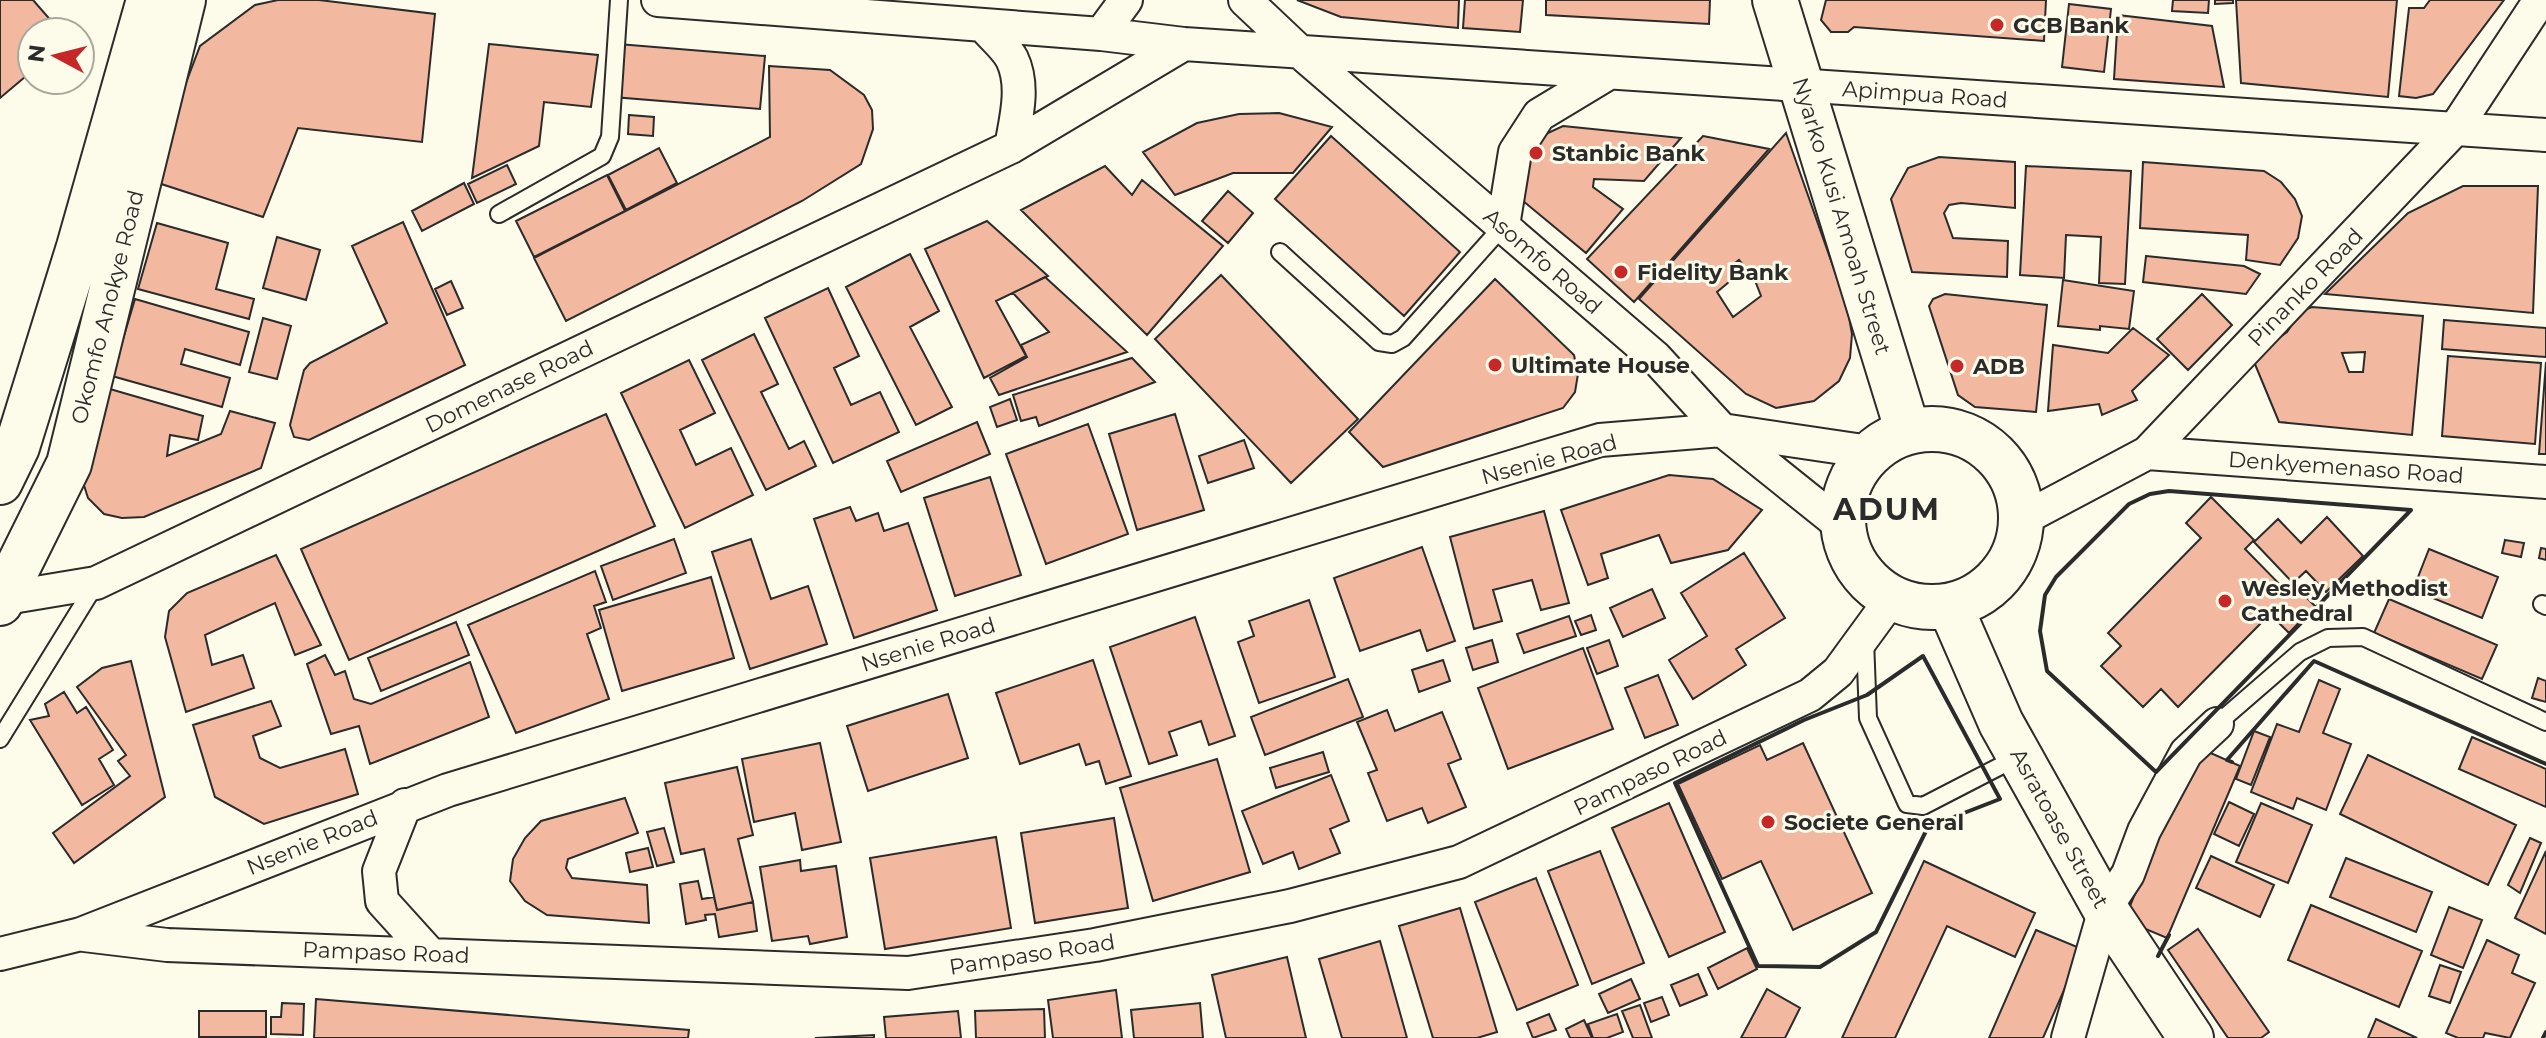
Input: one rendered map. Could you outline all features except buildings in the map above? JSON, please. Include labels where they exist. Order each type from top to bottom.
[{"type":"street","name":"Okomfo Anokye Road","points":[[0,482],[17,447],[79,247],[149,0]]},
{"type":"street","name":"Okomfo Anokye Road","points":[[1,601],[69,464],[183,0]]},
{"type":"street","name":"Apimpua Road","points":[[658,0],[1101,34],[1184,44],[2546,135]]},
{"type":"street","points":[[1101,34],[1126,0]]},
{"type":"street","name":"Asomfo Road","points":[[1245,0],[1299,51],[1656,358],[1722,430]]},
{"type":"street","name":"Nyarko Kusi Amoah Street","points":[[1775,0],[1803,86],[1889,442]]},
{"type":"street","name":"Pinanko Road","points":[[2021,520],[2147,453],[2455,129],[2540,0]]},
{"type":"street","points":[[983,25],[1012,58],[1017,79],[1019,94],[1011,147]]},
{"type":"street","name":"Domenase Road","points":[[1,601],[96,583],[1011,147],[1184,44]]},
{"type":"street","points":[[1503,226],[1515,152],[1539,115],[1607,74]]},
{"type":"street","points":[[1925,428],[1954,431],[1982,443],[2003,463],[2017,490],[2021,520],[2016,550],[2000,576],[1978,595],[1950,606],[1920,607],[1892,598],[1868,580],[1851,556],[1843,527],[1845,497],[1854,473],[1889,442],[1925,428]]},
{"type":"street","points":[[1722,430],[1889,442]]},
{"type":"street","points":[[1722,430],[1843,527]]},
{"type":"street","name":"Nsenie Road","points":[[0,954],[81,934],[405,805],[1600,440],[1722,430]]},
{"type":"street","name":"Denkyemenaso Road","points":[[2147,453],[2546,482]]},
{"type":"street","name":"Pampaso Road","points":[[81,934],[167,945],[908,973],[1095,945],[1290,906],[1459,862],[1810,695],[1838,672],[1892,598]]},
{"type":"street","name":"Asratoase Street","points":[[1950,606],[2001,723],[2105,909],[2191,1038]]},
{"type":"street","points":[[2068,1038],[2105,909],[2128,874],[2144,831],[2186,753],[2217,724]]},
{"type":"street","points":[[405,805],[379,871],[382,901],[429,953]]},
{"type":"lane","points":[[499,214],[602,156],[610,137],[619,0]]},
{"type":"lane","points":[[1280,252],[1379,342],[1392,344],[1403,338],[1503,226]]},
{"type":"lane","points":[[0,739],[96,583]]},
{"type":"lane","points":[[1865,636],[1868,718],[1907,804],[1923,806],[2020,756]]},
{"type":"lane","points":[[2217,724],[2300,652],[2328,638],[2363,637],[2546,722]]},
{"type":"wall","points":[[2169,491],[2411,510],[2156,772],[2047,671],[2040,631],[2045,595],[2056,577],[2129,504],[2150,494],[2169,491]]},
{"type":"wall","points":[[1923,656],[2000,799],[1928,827],[1876,932],[1820,967],[1758,966],[1675,783],[1804,720],[1867,695],[1923,656]]},
{"type":"wall","points":[[2232,762],[2227,760],[2314,661],[2546,764]]},
{"type":"wall","points":[[2158,956],[2169,935]]},
{"type":"wall","points":[[2543,1038],[2546,1032]]},
{"type":"place","name":"GCB Bank","points":[[1997,25]]},
{"type":"place","name":"Stanbic Bank","points":[[1536,153]]},
{"type":"place","name":"Fidelity Bank","points":[[1621,272]]},
{"type":"place","name":"Ultimate House","points":[[1495,365]]},
{"type":"place","name":"ADB","points":[[1957,366]]},
{"type":"place","name":"Wesley Methodist Cathedral","points":[[2225,601]]},
{"type":"place","name":"Societe General","points":[[1768,822]]},
{"type":"district","name":"ADUM","points":[[1887,510]]}]
